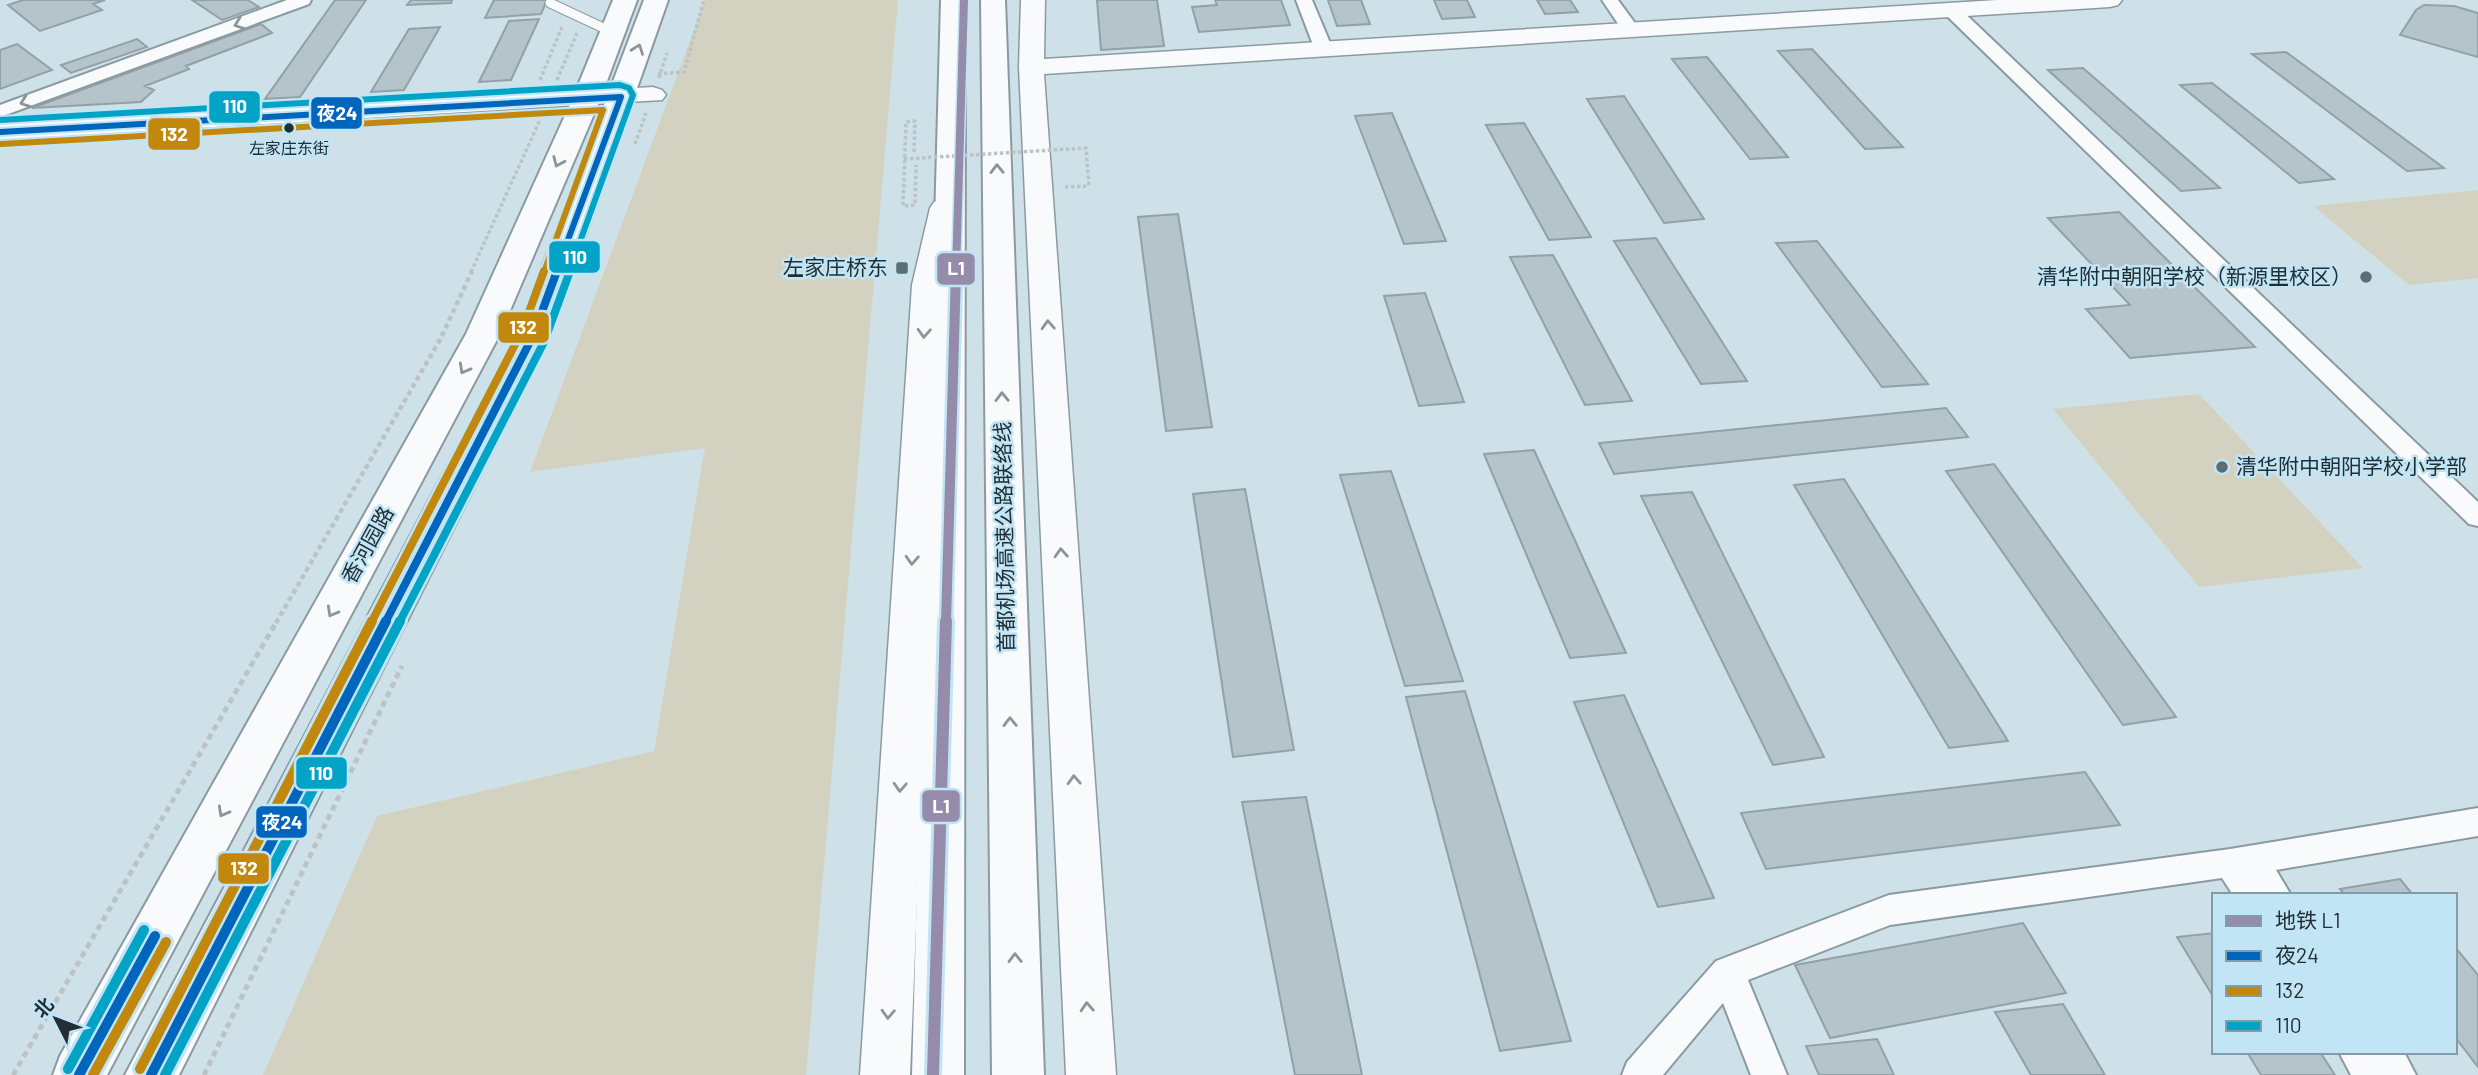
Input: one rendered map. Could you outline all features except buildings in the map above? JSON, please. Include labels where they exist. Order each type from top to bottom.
[{"type":"highway","name":"香河园路","points":[[151,1075],[533,336],[602,99],[612,32],[625,0]]},
{"type":"highway","name":"香河园路","points":[[79,1075],[483,334],[602,99],[656,0]]},
{"type":"highway","points":[[938,1075],[942,872],[934,167],[953,0]]},
{"type":"highway","name":"首都机场高速公路联络线","points":[[993,0],[1018,1075]]},
{"type":"main road","points":[[1033,0],[1031,67],[1091,1075]]},
{"type":"main road","points":[[1031,67],[2110,0]]},
{"type":"main road","points":[[0,132],[602,99]]},
{"type":"main road","points":[[885,1075],[934,167]]},
{"type":"street","points":[[0,111],[303,0]]},
{"type":"street","points":[[1304,0],[1324,50]]},
{"type":"street","points":[[1610,0],[1631,30]]},
{"type":"street","points":[[1951,10],[2478,517]]},
{"type":"street","points":[[1640,1075],[1728,972],[1889,910],[2240,861],[2478,822]]},
{"type":"street","points":[[2240,861],[2250,893]]},
{"type":"street","points":[[2240,861],[2273,893]]},
{"type":"street","points":[[1728,972],[1769,1075]]},
{"type":"street","points":[[2358,1054],[2372,1075]]},
{"type":"street","points":[[2384,1054],[2398,1075]]},
{"type":"lane","points":[[550,3],[612,32]]},
{"type":"path","points":[[697,16],[702,0]]},
{"type":"path","points":[[13,1075],[441,338],[602,99],[583,18]]},
{"type":"path","points":[[914,152],[915,121],[906,122],[903,206],[915,205],[934,167]]},
{"type":"path","points":[[904,159],[1086,148],[1089,186]]},
{"type":"green space","points":[[705,0],[898,0],[806,1075],[263,1075],[377,816],[654,751],[705,448],[530,472]]},
{"type":"green space","points":[[2478,190],[2478,278],[2409,285],[2313,206]]},
{"type":"green space","points":[[2199,394],[2363,568],[2199,587],[2053,409]]},
{"type":"metro line","name":"L1","points":[[933,1075],[964,0]]},
{"type":"transit line","name":"110","points":[[0,120],[620,85],[629,88],[633,95],[544,342],[165,1075]]},
{"type":"transit line","name":"夜24","points":[[0,132],[621,97],[533,336],[151,1075]]},
{"type":"transit line","name":"132","points":[[1,144],[603,110],[522,331],[140,1069]]},
{"type":"transit line","name":"110","points":[[68,1069],[144,930]]},
{"type":"transit line","name":"夜24","points":[[79,1075],[155,936]]},
{"type":"transit line","name":"132","points":[[93,1075],[166,942]]},
{"type":"place","name":"左家庄东街","points":[[289,128]]},
{"type":"place","name":"左家庄桥东","points":[[902,268]]},
{"type":"place","name":"清华附中朝阳学校（新源里校区）","points":[[2366,277]]},
{"type":"place","name":"清华附中朝阳学校小学部","points":[[2222,467]]}]
